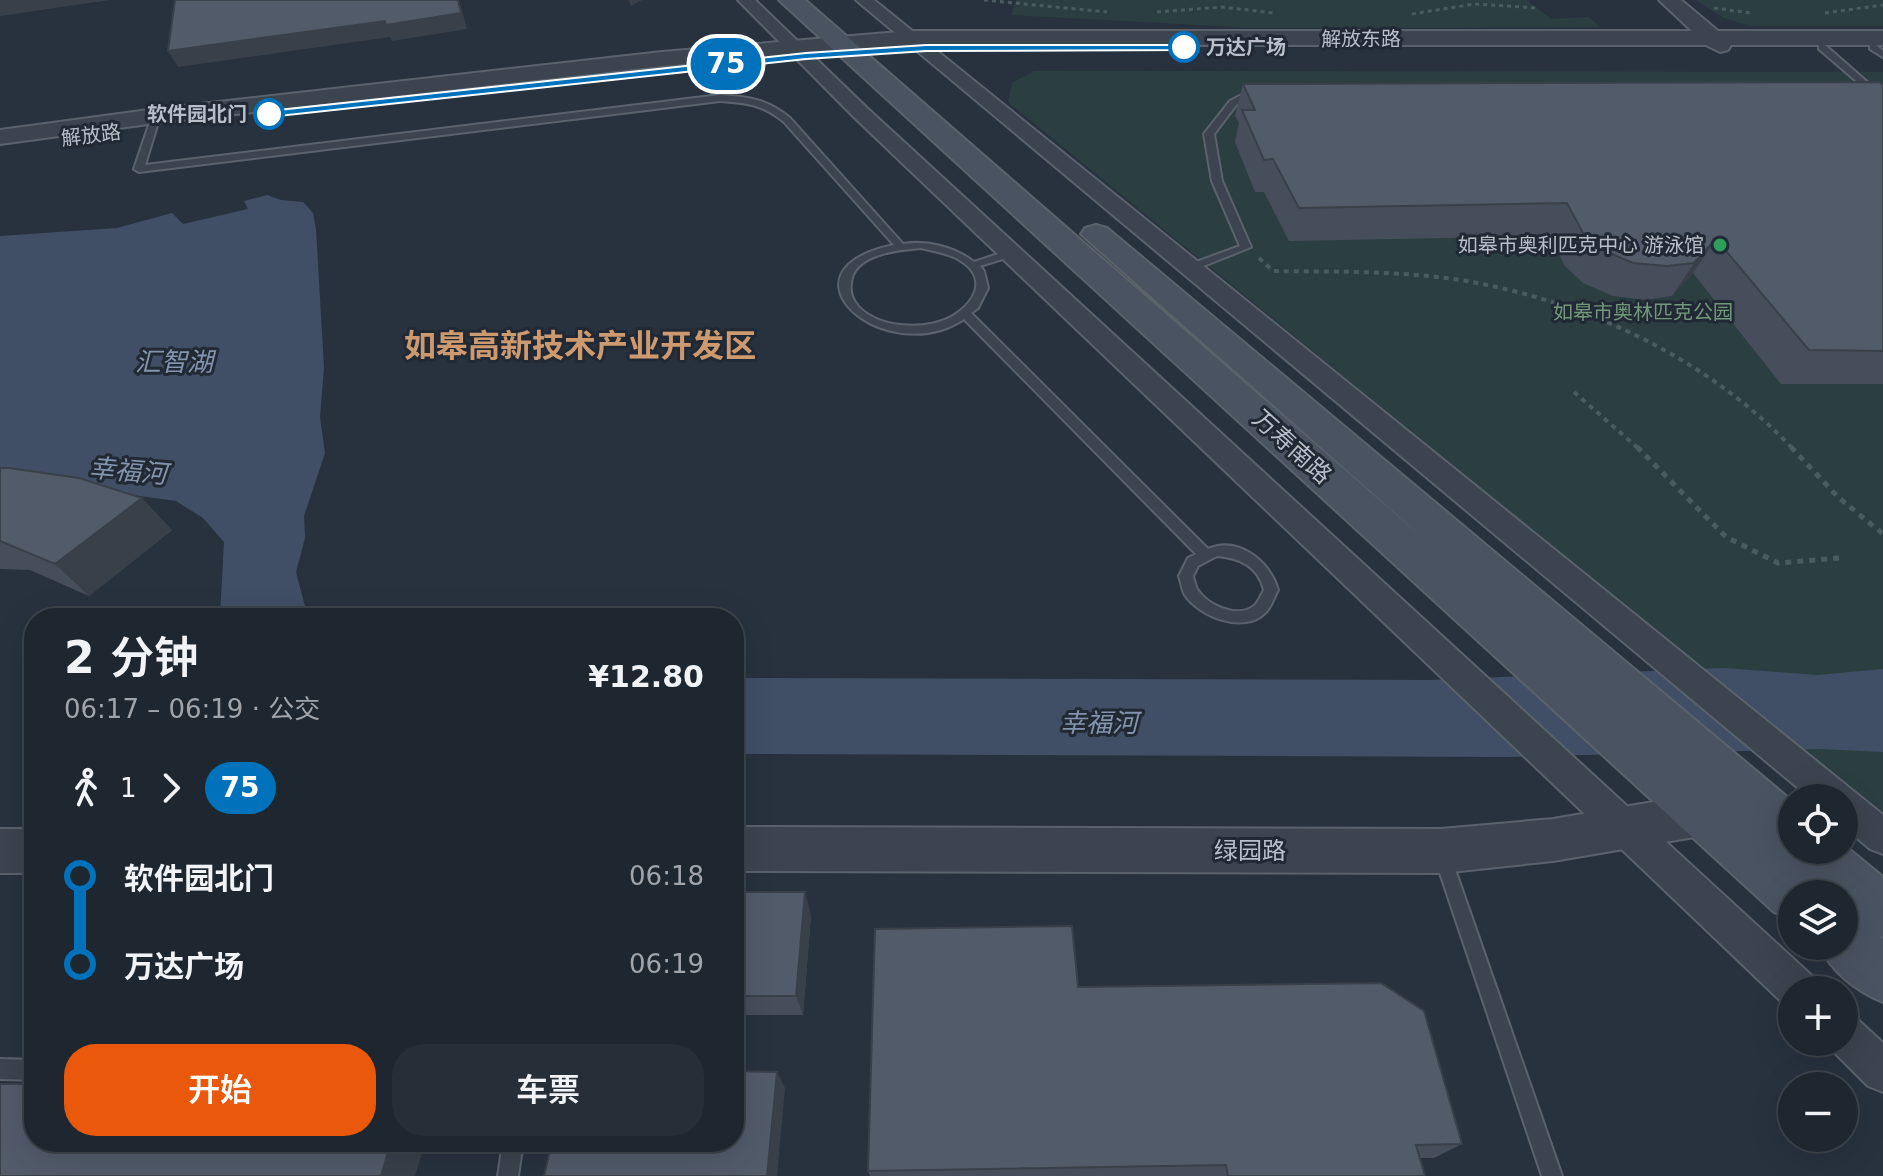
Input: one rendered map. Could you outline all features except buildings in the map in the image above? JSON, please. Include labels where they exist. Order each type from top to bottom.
[{"type":"main road","name":"万寿南路","points":[[791,0],[866,31],[1778,820]]},
{"type":"main road","name":"万寿南路","points":[[866,31],[1702,814],[1778,882]]},
{"type":"main road","points":[[1828,864],[1883,911]]},
{"type":"main road","points":[[1858,953],[1883,975]]},
{"type":"street","points":[[746,0],[861,113],[1783,976]]},
{"type":"street","points":[[1647,0],[1706,43]]},
{"type":"street","points":[[1677,7],[1706,43]]},
{"type":"street","points":[[866,31],[1192,267],[1819,784]]},
{"type":"street","name":"解放路","points":[[0,137],[800,51],[866,31]]},
{"type":"street","name":"解放东路","points":[[866,31],[1881,47]]},
{"type":"street","name":"解放东路","points":[[1706,43],[1881,47]]},
{"type":"street","name":"解放路","points":[[0,146],[153,122]]},
{"type":"street","name":"绿园路","points":[[744,849],[1441,851],[1553,840],[1702,814],[1778,820]]},
{"type":"street","points":[[1858,816],[1883,837]]},
{"type":"street","points":[[0,851],[24,851]]},
{"type":"street","points":[[1858,1047],[1883,1071]]},
{"type":"lane","points":[[1822,47],[1883,101]]},
{"type":"lane","points":[[1851,86],[1883,87]]},
{"type":"lane","points":[[1192,267],[1246,247],[1217,181],[1209,134],[1233,103],[1250,92],[1265,89]]},
{"type":"lane","points":[[153,122],[139,169],[720,98],[749,100],[772,108],[787,120],[900,246]]},
{"type":"lane","points":[[900,246],[942,248],[974,265],[983,277],[984,290],[979,304],[947,325],[899,329],[876,323],[858,313],[847,301],[844,286],[849,272],[862,260],[900,246]]},
{"type":"lane","points":[[974,265],[1011,253]]},
{"type":"lane","points":[[966,315],[1204,554]]},
{"type":"lane","points":[[1229,551],[1254,561],[1269,579],[1269,599],[1252,614],[1238,617],[1209,610],[1189,591],[1186,580],[1187,569],[1193,560],[1204,554],[1229,551]]},
{"type":"lane","points":[[1441,851],[1552,1176]]},
{"type":"lane","points":[[0,1069],[24,1070]]},
{"type":"lane","points":[[508,1176],[512,1152]]},
{"type":"path","points":[[984,0],[1110,13]]},
{"type":"path","points":[[1411,14],[1438,6],[1463,4],[1537,8]]},
{"type":"path","points":[[1821,14],[1883,5]]},
{"type":"path","points":[[1156,12],[1222,7],[1273,12]]},
{"type":"path","points":[[1677,7],[1761,13]]},
{"type":"path","points":[[1246,247],[1273,271],[1385,273],[1490,285],[1562,305],[1631,333],[1710,377],[1773,428],[1838,497],[1883,534]]},
{"type":"path","points":[[1574,392],[1634,444],[1726,537],[1778,563],[1839,558]]},
{"type":"green space","points":[[1017,0],[1527,0],[1551,19],[1589,17],[1600,27],[1254,28],[1011,15]]},
{"type":"green space","points":[[1696,0],[1883,0],[1883,26],[1750,26],[1724,18]]},
{"type":"green space","name":"如皋市奥林匹克公园","points":[[1034,71],[1883,72],[1883,817],[1858,797],[1858,784],[1843,784],[1008,102],[1012,83]]},
{"type":"water","name":"汇智湖","points":[[267,195],[303,202],[313,213],[316,229],[324,368],[320,417],[325,453],[304,516],[305,538],[296,572],[305,608],[221,608],[224,542],[203,518],[176,501],[132,495],[0,490],[0,236],[117,228],[172,213],[183,224],[248,209],[244,201]]},
{"type":"water","name":"幸福河","points":[[1724,668],[1818,675],[1883,669],[1883,752],[1819,749],[1508,757],[744,754],[744,678],[1430,680]]},
{"type":"bus line","name":"75","points":[[269,114],[806,56],[926,48],[1184,47]]},
{"type":"place","name":"万达广场","points":[[1184,47]]},
{"type":"place","name":"软件园北门","points":[[269,114]]},
{"type":"place","name":"如皋市奥利匹克中心 游泳馆","points":[[1720,245]]},
{"type":"district","name":"如皋高新技术产业开发区","points":[[580,346]]}]
